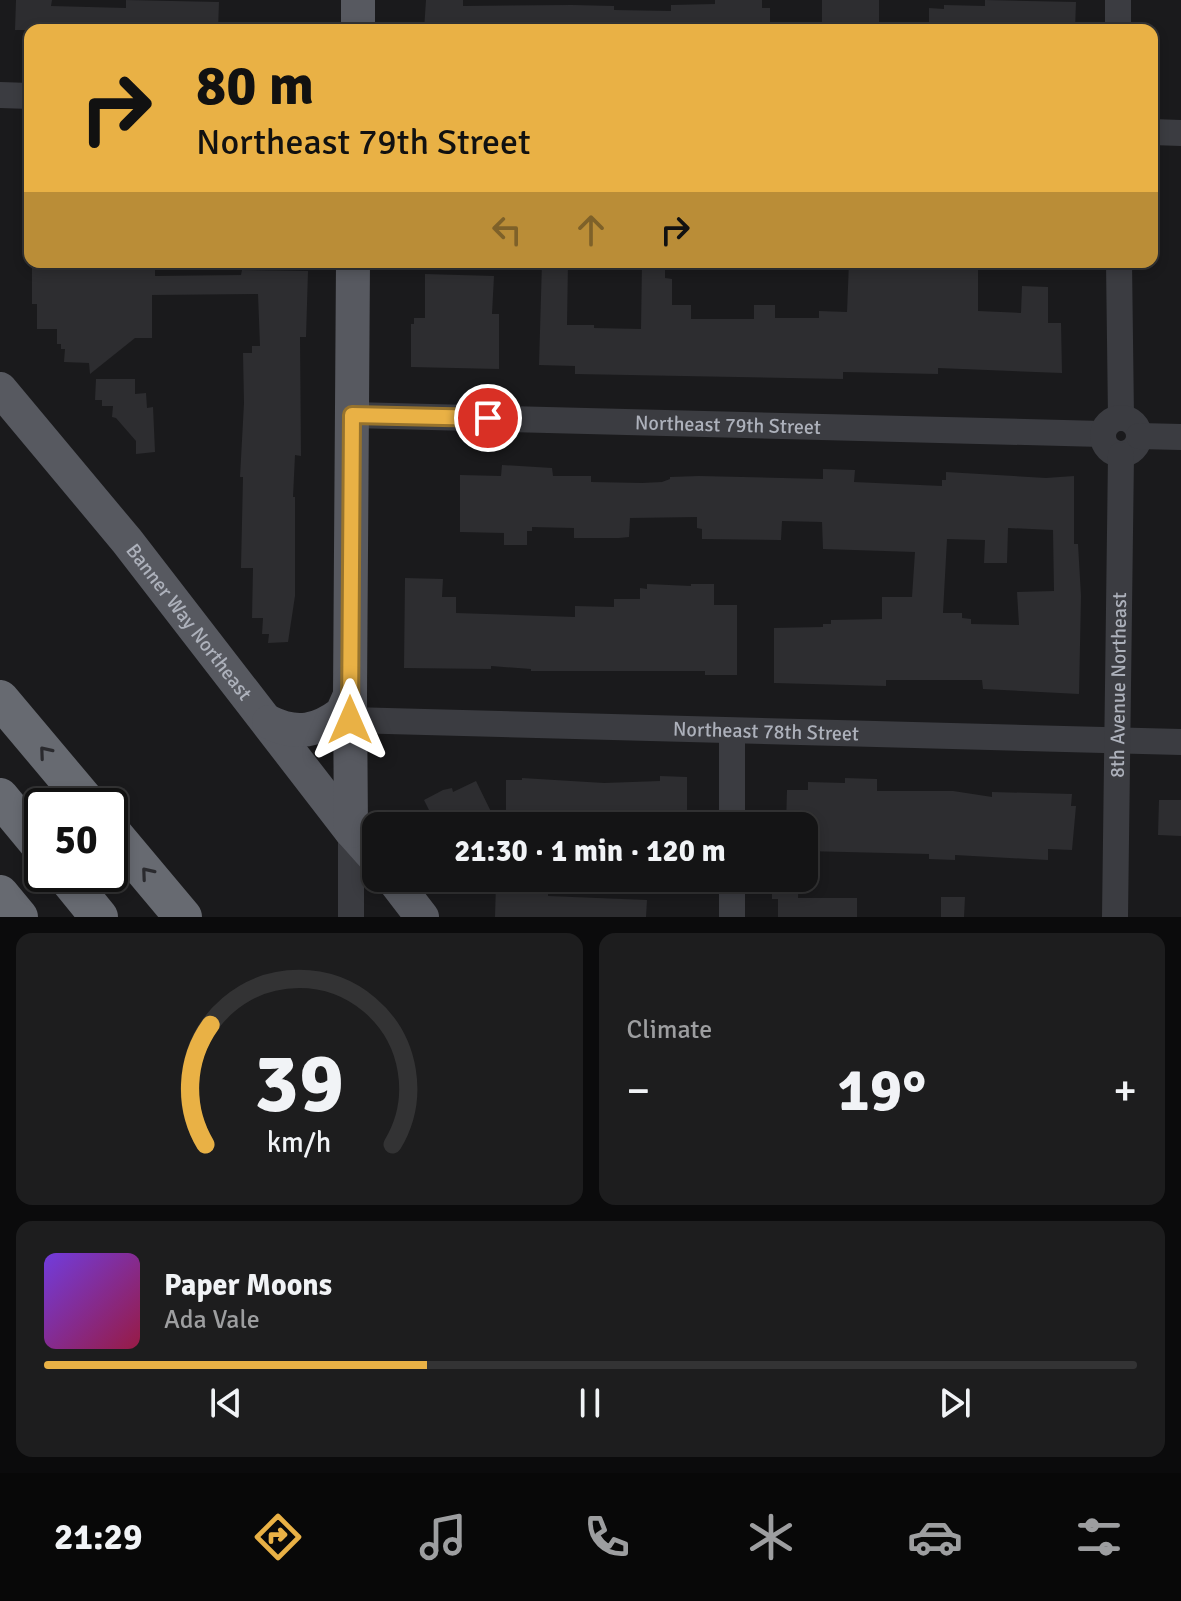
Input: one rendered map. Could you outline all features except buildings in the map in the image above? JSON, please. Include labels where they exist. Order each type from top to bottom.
[{"type":"highway","points":[[0,699],[75,788]]},
{"type":"highway","points":[[0,797],[24,826]]},
{"type":"highway","points":[[128,851],[183,917]]},
{"type":"highway","points":[[79,892],[99,917]]},
{"type":"highway","points":[[0,894],[19,917]]},
{"type":"main road","points":[[358,0],[358,24]]},
{"type":"main road","points":[[351,831],[353,268]]},
{"type":"main road","name":"Banner Way Northeast","points":[[0,389],[127,541],[362,843]]},
{"type":"main road","points":[[269,722],[285,730],[309,731],[350,708]]},
{"type":"main road","points":[[403,892],[422,917]]},
{"type":"street","points":[[1118,0],[1118,24]]},
{"type":"street","points":[[0,95],[24,96]]},
{"type":"street","points":[[1158,132],[1181,133]]},
{"type":"street","name":"8th Avenue Northeast","points":[[1115,917],[1121,436],[1119,268]]},
{"type":"street","name":"Northeast 79th Street","points":[[352,415],[1181,437]]},
{"type":"street","name":"Northeast 78th Street","points":[[350,708],[732,732],[1181,742]]},
{"type":"street","points":[[732,732],[732,812]]},
{"type":"street","points":[[351,831],[351,917]]},
{"type":"street","points":[[732,892],[732,917]]},
{"type":"route","points":[[350,720],[352,415],[488,418]]}]
